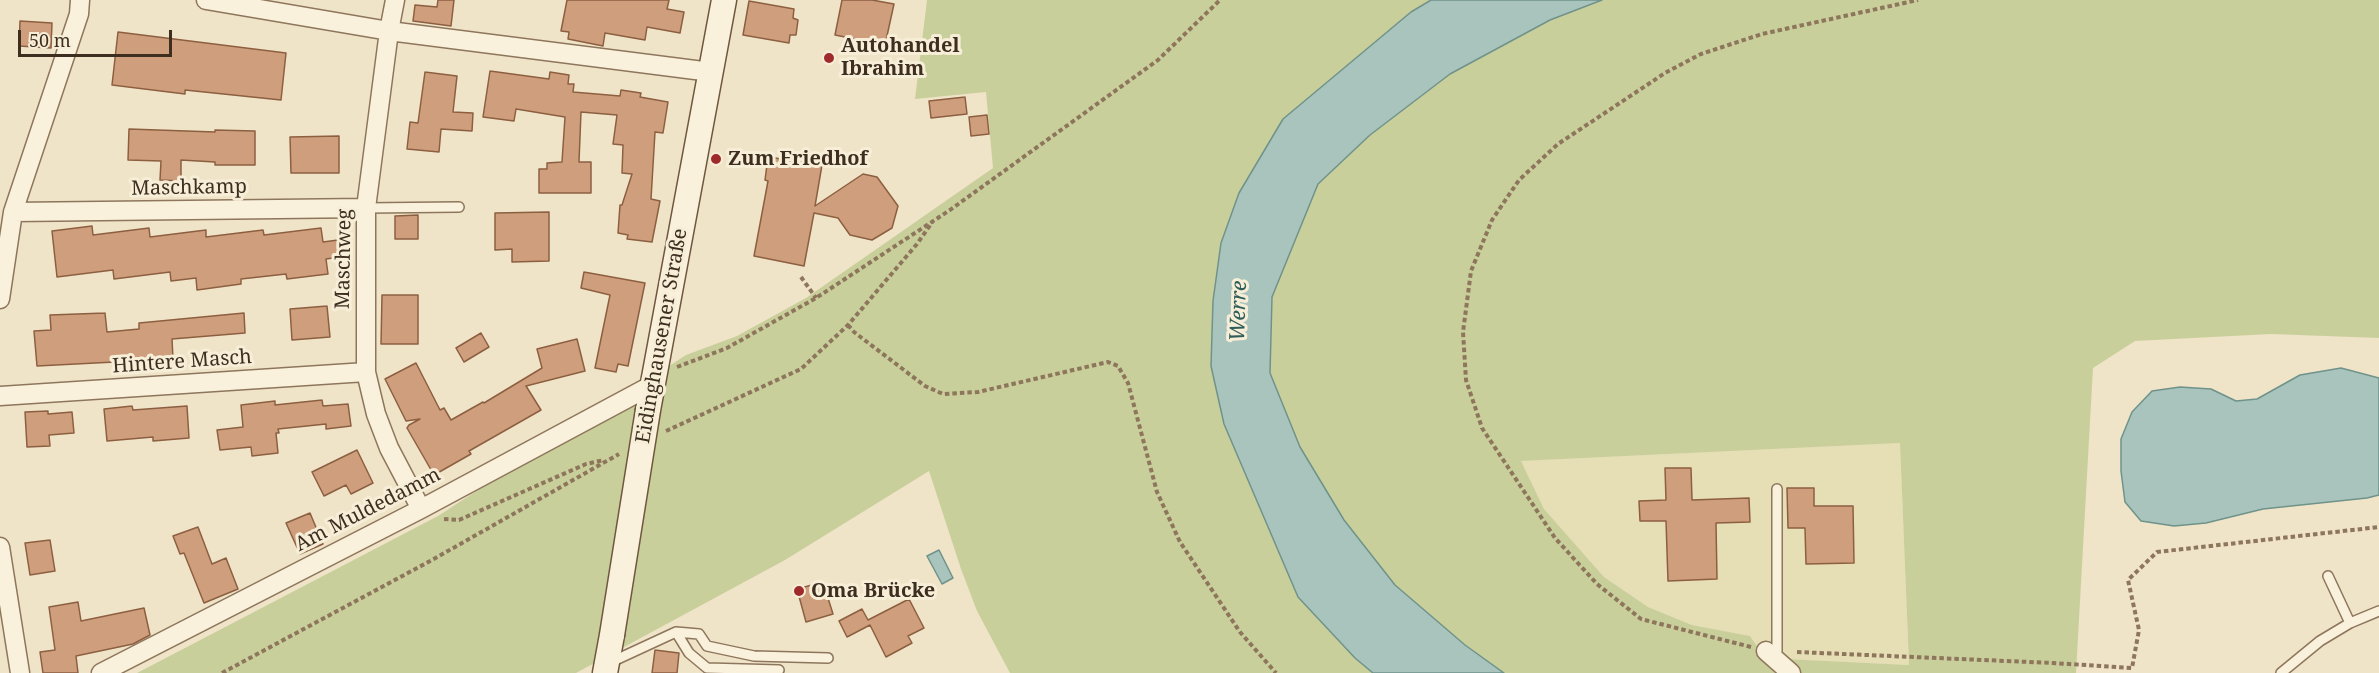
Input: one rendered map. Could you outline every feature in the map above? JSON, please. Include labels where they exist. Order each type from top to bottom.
[{"type":"main road","name":"Eidinghausener Straße","points":[[606,669],[648,410],[724,0]]},
{"type":"street","points":[[0,299],[13,212],[78,14],[80,0]]},
{"type":"street","points":[[206,0],[389,31],[711,72]]},
{"type":"street","name":"Maschweg","points":[[395,0],[366,208],[366,372],[379,422],[389,448],[421,509]]},
{"type":"street","name":"Maschkamp","points":[[13,212],[366,208]]},
{"type":"street","name":"Hintere Masch","points":[[0,396],[366,372]]},
{"type":"street","name":"Am Muldedamm","points":[[101,673],[421,509],[654,384]]},
{"type":"street","points":[[0,547],[20,673]]},
{"type":"street","points":[[1771,651],[1791,673]]},
{"type":"lane","points":[[366,208],[459,207]]},
{"type":"lane","points":[[1771,651],[1777,489]]},
{"type":"lane","points":[[2328,576],[2350,624]]},
{"type":"lane","points":[[2281,673],[2320,641],[2379,611]]},
{"type":"lane","points":[[676,632],[689,653],[708,668],[779,670]]},
{"type":"lane","points":[[606,669],[676,632],[699,634],[707,646],[754,656],[828,658]]},
{"type":"path","points":[[654,384],[675,367],[727,348],[816,298],[933,221],[1158,60],[1220,0]]},
{"type":"path","points":[[1918,0],[1762,33],[1701,54],[1665,73],[1558,144],[1519,180],[1492,220],[1471,271],[1463,332],[1466,380],[1482,428],[1555,538],[1597,584],[1641,619],[1771,651],[2132,668],[2139,630],[2128,580],[2157,552],[2379,526]]},
{"type":"path","points":[[660,434],[801,369],[848,325],[917,244],[933,221]]},
{"type":"path","points":[[801,277],[816,298]]},
{"type":"path","points":[[848,325],[925,386],[943,394],[978,392],[1108,362],[1118,366],[1128,383],[1157,492],[1180,542],[1240,632],[1276,673]]},
{"type":"path","points":[[222,673],[432,560],[628,449]]},
{"type":"path","points":[[421,509],[447,520],[459,520],[586,464],[607,459]]},
{"type":"shaded area","points":[[1900,443],[1909,665],[1765,658],[1750,636],[1692,625],[1648,607],[1604,577],[1544,509],[1521,461]]},
{"type":"green space","points":[[927,0],[1431,0],[1411,12],[1211,366],[1224,424],[1298,597],[1355,658],[1373,673],[1010,673],[977,611],[929,471],[785,560],[576,673],[137,673],[438,516],[686,355],[737,336],[806,298],[993,168],[986,92],[915,99]]},
{"type":"green space","points":[[1602,0],[2379,0],[2379,338],[2271,334],[2135,341],[2093,368],[2076,673],[1504,673],[1465,645],[1395,585],[1344,520],[1300,447],[1270,373],[1272,297],[1318,184],[1370,135],[1450,74],[1550,20]],"holes":[[[1900,443],[1909,665],[1765,658],[1750,636],[1692,625],[1648,607],[1604,577],[1544,509],[1521,461]]]},
{"type":"water","name":"Werre","points":[[1431,0],[1602,0],[1550,20],[1450,74],[1370,135],[1318,184],[1272,297],[1270,373],[1300,447],[1344,520],[1395,585],[1465,645],[1504,673],[1373,673],[1355,658],[1298,597],[1224,424],[1211,366],[1213,301],[1221,243],[1239,193],[1283,119],[1411,12]]},
{"type":"water","points":[[2341,368],[2379,378],[2379,495],[2263,509],[2206,523],[2174,526],[2141,521],[2125,502],[2121,471],[2121,439],[2132,412],[2152,391],[2180,387],[2211,389],[2236,401],[2257,399],[2300,375]]},
{"type":"water","points":[[939,550],[953,578],[942,584],[927,556]]},
{"type":"building","points":[[438,0],[454,0],[451,26],[413,21],[415,5],[437,7]]},
{"type":"building","points":[[567,0],[669,0],[667,9],[684,12],[680,33],[647,27],[645,40],[605,33],[603,46],[568,39],[569,32],[561,31]]},
{"type":"building","points":[[842,0],[872,0],[894,4],[885,45],[835,35]]},
{"type":"building","points":[[749,1],[794,9],[793,18],[798,20],[796,35],[790,35],[789,43],[743,35]]},
{"type":"building","points":[[20,21],[52,23],[51,48],[19,46]]},
{"type":"building","points":[[118,32],[286,53],[281,100],[185,90],[185,94],[112,85]]},
{"type":"building","points":[[490,71],[549,79],[550,72],[569,75],[568,84],[574,84],[573,92],[620,96],[621,90],[641,93],[640,97],[668,102],[663,133],[655,132],[651,199],[660,201],[652,242],[627,239],[628,235],[618,233],[620,205],[622,205],[632,174],[622,173],[623,145],[613,144],[617,115],[581,112],[579,162],[591,162],[591,193],[539,193],[539,169],[547,169],[547,163],[562,162],[565,117],[516,109],[514,121],[483,117]]},
{"type":"building","points":[[425,72],[457,76],[453,112],[473,113],[472,131],[441,129],[439,152],[407,149],[410,122],[418,123]]},
{"type":"building","points":[[965,97],[967,114],[931,118],[929,101]]},
{"type":"building","points":[[987,115],[989,134],[971,136],[969,117]]},
{"type":"building","points":[[129,129],[255,131],[255,165],[215,165],[215,162],[181,160],[181,181],[160,180],[161,161],[128,160]]},
{"type":"building","points":[[339,136],[339,173],[291,173],[290,137]]},
{"type":"building","points":[[768,157],[822,165],[815,206],[863,174],[877,177],[898,206],[892,228],[872,240],[850,235],[838,218],[814,213],[804,266],[754,256],[768,181],[765,180]]},
{"type":"building","points":[[549,212],[549,261],[512,262],[512,249],[495,250],[495,213]]},
{"type":"building","points":[[418,215],[418,239],[395,239],[395,216]]},
{"type":"building","points":[[92,226],[93,235],[149,228],[150,237],[206,230],[206,237],[263,230],[264,235],[321,228],[323,242],[338,240],[340,257],[326,259],[328,274],[287,279],[286,274],[241,279],[241,284],[197,290],[196,278],[171,281],[170,272],[114,279],[113,270],[57,277],[52,231]]},
{"type":"building","points":[[584,272],[645,283],[628,366],[618,364],[616,372],[595,368],[610,295],[581,288]]},
{"type":"building","points":[[382,295],[418,295],[418,344],[381,344]]},
{"type":"building","points":[[327,306],[330,337],[292,340],[290,309]]},
{"type":"building","points":[[105,313],[107,332],[139,329],[139,323],[244,313],[245,333],[172,339],[173,359],[37,366],[34,331],[51,330],[50,315]]},
{"type":"building","points":[[481,333],[489,347],[464,362],[456,348]]},
{"type":"building","points":[[577,339],[585,371],[526,386],[541,410],[469,451],[471,454],[434,475],[407,428],[420,419],[406,421],[385,379],[416,363],[440,410],[444,408],[451,420],[542,368],[537,349]]},
{"type":"building","points":[[322,400],[323,406],[348,404],[351,426],[326,429],[326,424],[278,429],[279,433],[276,433],[278,453],[252,456],[251,447],[220,450],[217,430],[243,427],[241,405],[275,401],[275,405]]},
{"type":"building","points":[[132,406],[133,410],[187,406],[189,438],[153,441],[153,437],[107,441],[104,409]]},
{"type":"building","points":[[48,411],[48,414],[72,412],[74,433],[49,435],[50,446],[27,447],[25,412]]},
{"type":"building","points":[[357,450],[373,483],[351,494],[346,485],[324,496],[312,472]]},
{"type":"building","points":[[1665,468],[1691,468],[1692,500],[1749,498],[1750,522],[1716,523],[1717,579],[1668,581],[1666,521],[1640,521],[1639,501],[1666,500]]},
{"type":"building","points":[[1787,488],[1814,488],[1814,506],[1853,506],[1854,563],[1806,564],[1805,528],[1788,528]]},
{"type":"building","points":[[310,513],[323,544],[300,554],[286,523]]},
{"type":"building","points":[[198,527],[212,564],[226,558],[238,589],[204,603],[184,553],[180,554],[173,536]]},
{"type":"building","points":[[50,540],[55,571],[30,575],[25,543]]},
{"type":"building","points":[[823,582],[833,614],[806,622],[797,589]]},
{"type":"building","points":[[909,599],[924,628],[908,636],[912,643],[886,657],[870,625],[847,637],[839,621],[862,609],[868,620]]},
{"type":"building","points":[[78,602],[81,621],[144,608],[150,635],[133,644],[76,656],[78,673],[43,673],[40,652],[55,650],[49,607]]},
{"type":"building","points":[[655,650],[679,653],[677,673],[652,673]]},
{"type":"place","name":"Autohandel Ibrahim","points":[[829,58]]},
{"type":"place","name":"Zum Friedhof","points":[[716,159]]},
{"type":"place","name":"Oma Brücke","points":[[799,591]]}]
